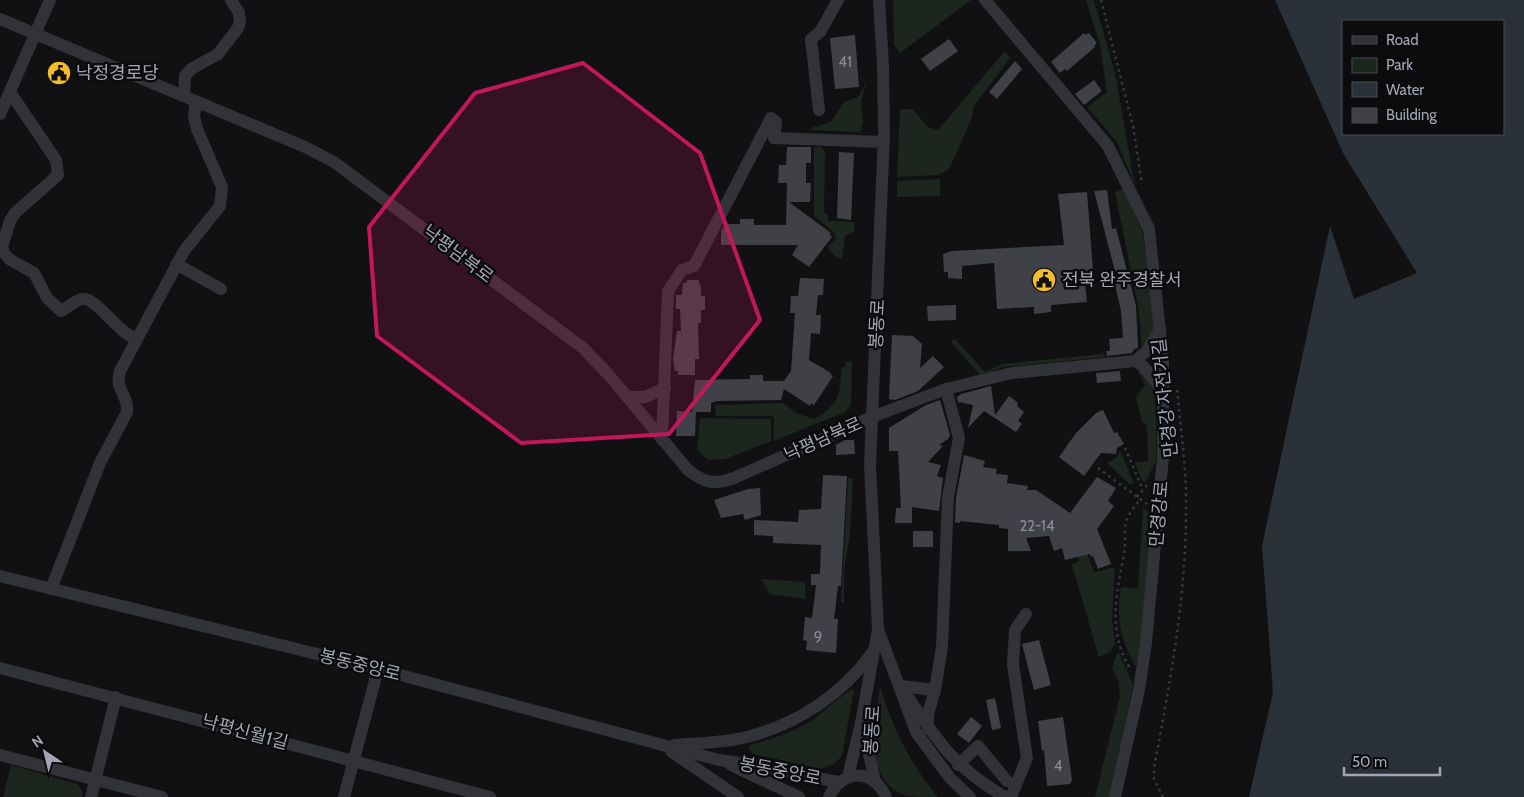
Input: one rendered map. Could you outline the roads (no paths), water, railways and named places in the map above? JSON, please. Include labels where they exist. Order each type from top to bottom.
[{"type":"street","points":[[0,114],[50,0]]},
{"type":"street","points":[[51,589],[100,463],[127,412],[128,403],[118,388],[117,381],[136,339],[184,250],[213,217],[220,206],[222,196],[219,177],[197,129],[185,76],[191,70],[218,54],[238,28],[240,21],[239,13],[231,0]]},
{"type":"street","points":[[819,110],[811,39],[820,32],[838,0]]},
{"type":"street","name":"봉동로","points":[[844,779],[878,629],[870,465],[884,142],[883,65],[879,0]]},
{"type":"street","name":"만경강로","points":[[985,0],[1108,146],[1149,229],[1160,328],[1163,391],[1163,457],[1152,594],[1140,686],[1115,797]]},
{"type":"street","name":"낙평남북로","points":[[0,19],[305,147],[334,162],[583,348],[603,368],[688,470],[698,478],[710,483],[720,483],[872,417],[946,389],[1012,374],[1136,361]]},
{"type":"street","points":[[10,92],[56,160],[58,175],[15,212],[6,231],[2,247],[4,253],[9,259],[34,273],[47,298],[61,311],[82,299],[89,299],[97,304],[127,336],[136,339]]},
{"type":"street","points":[[662,440],[668,291],[682,270],[694,266],[771,118],[776,122],[774,138],[884,142]]},
{"type":"street","points":[[176,264],[221,289]]},
{"type":"street","points":[[1160,328],[1148,350],[1136,361],[1143,366],[1163,391]]},
{"type":"street","points":[[628,398],[653,395],[665,388]]},
{"type":"street","points":[[928,729],[928,714],[935,690],[942,647],[948,497],[959,438],[946,389]]},
{"type":"street","name":"봉동중앙로","points":[[0,576],[378,669],[719,760],[760,764],[808,777],[844,779],[867,777],[875,781]]},
{"type":"street","points":[[1011,797],[1027,758],[1012,665],[1015,630],[1026,614]]},
{"type":"street","points":[[878,629],[887,657],[901,686],[928,729],[958,765],[984,785],[1005,797]]},
{"type":"street","points":[[664,746],[746,737],[789,722],[838,691],[860,669],[875,649]]},
{"type":"street","name":"봉동로","points":[[875,649],[880,668],[868,741],[870,766],[875,781]]},
{"type":"street","name":"낙평신월1길","points":[[0,668],[490,797]]},
{"type":"street","points":[[344,797],[378,669]]},
{"type":"street","points":[[901,686],[935,690]]},
{"type":"street","points":[[901,686],[907,712],[916,732],[950,778],[970,797]]},
{"type":"street","points":[[90,797],[116,697]]},
{"type":"street","points":[[664,746],[738,797]]},
{"type":"street","points":[[958,765],[978,746],[1007,781]]},
{"type":"street","points":[[0,755],[162,797]]},
{"type":"street","name":"봉동중앙로","points":[[719,760],[799,797]]},
{"type":"street","name":"봉동중앙로","points":[[829,797],[844,779]]},
{"type":"street","points":[[875,781],[886,797]]},
{"type":"water","points":[[1275,0],[1524,0],[1524,797],[1249,797],[1273,692],[1262,546],[1330,226],[1354,299],[1417,273],[1343,153]]},
{"type":"place","name":"낙정경로당","points":[[59,73]]},
{"type":"place","name":"전북 완주경찰서","points":[[1044,280]]}]
